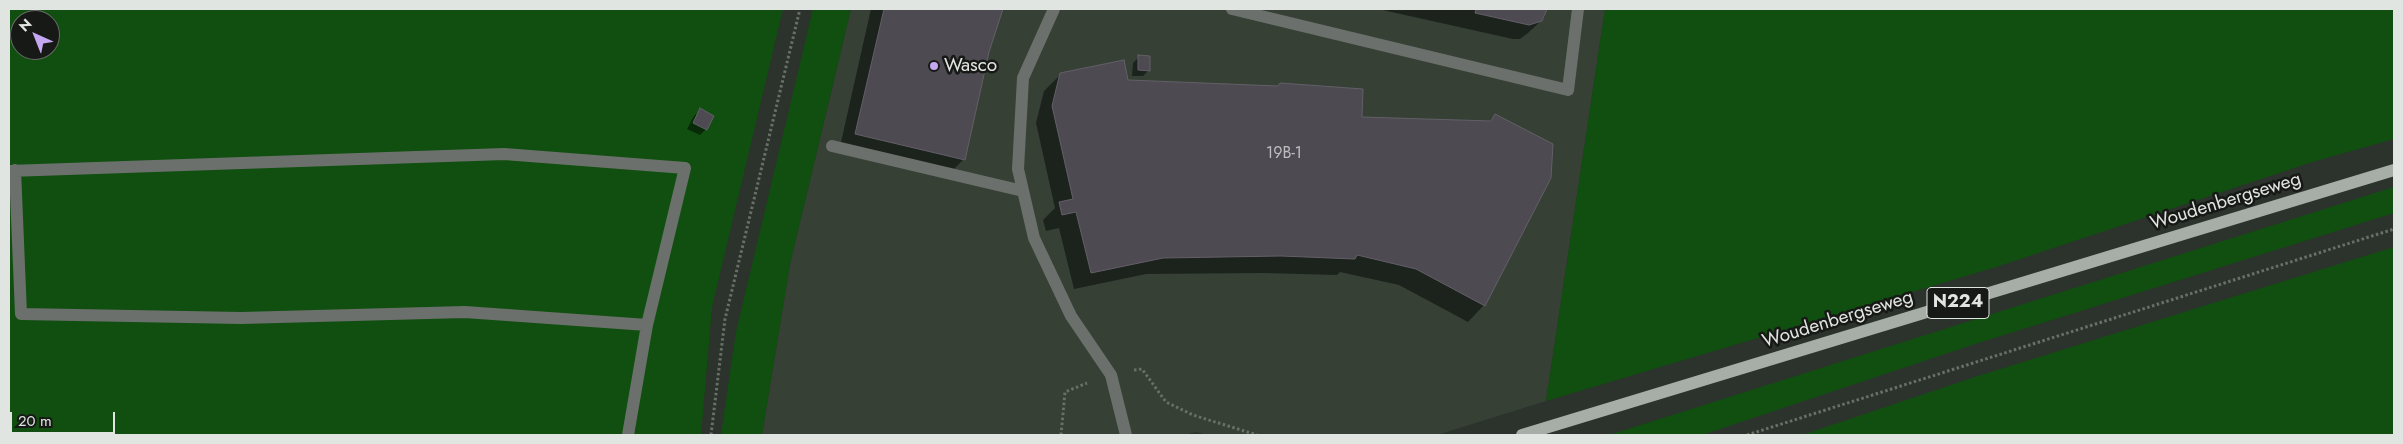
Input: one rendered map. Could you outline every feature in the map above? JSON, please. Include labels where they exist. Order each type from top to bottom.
[{"type":"main road","name":"Woudenbergseweg","points":[[1522,435],[2394,170]]},
{"type":"lane","points":[[1054,9],[1023,78],[1018,169],[1034,238],[1071,316],[1111,374],[1126,435]]},
{"type":"lane","points":[[1232,9],[1568,90],[1578,9]]},
{"type":"lane","points":[[832,146],[1023,191]]},
{"type":"lane","points":[[628,435],[647,325],[685,168],[504,154],[12,171],[15,314],[240,318],[465,312],[647,325]]},
{"type":"path","points":[[711,435],[725,319],[800,9]]},
{"type":"path","points":[[1747,435],[2394,229]]},
{"type":"shaded area","points":[[851,9],[1605,9],[1546,401],[1437,435],[1208,435],[1196,432],[1184,435],[762,435],[790,264]]},
{"type":"green space","points":[[9,9],[783,9],[712,307],[701,435],[9,435]]},
{"type":"green space","points":[[813,9],[851,9],[790,264],[762,435],[721,435],[736,332]]},
{"type":"green space","points":[[1605,9],[2394,9],[2394,139],[2309,163],[1993,268],[1546,401]]},
{"type":"green space","points":[[2394,187],[2394,213],[1972,345],[1702,435],[1609,435]]},
{"type":"green space","points":[[2394,247],[2394,435],[1802,435],[1981,375]]},
{"type":"building","points":[[884,9],[1003,9],[989,52],[965,160],[855,134]]},
{"type":"building","points":[[1476,9],[1547,9],[1542,21],[1529,25],[1475,13]]},
{"type":"building","points":[[1138,55],[1150,56],[1150,71],[1138,70]]},
{"type":"building","points":[[1124,60],[1128,80],[1278,86],[1280,83],[1363,89],[1362,117],[1491,121],[1495,114],[1553,144],[1551,178],[1485,306],[1416,269],[1357,255],[1355,259],[1281,256],[1163,258],[1091,273],[1076,212],[1062,215],[1059,202],[1073,199],[1052,106],[1060,73]]},
{"type":"building","points":[[700,108],[714,116],[707,130],[693,123]]},
{"type":"place","name":"Wasco","points":[[934,66]]}]
